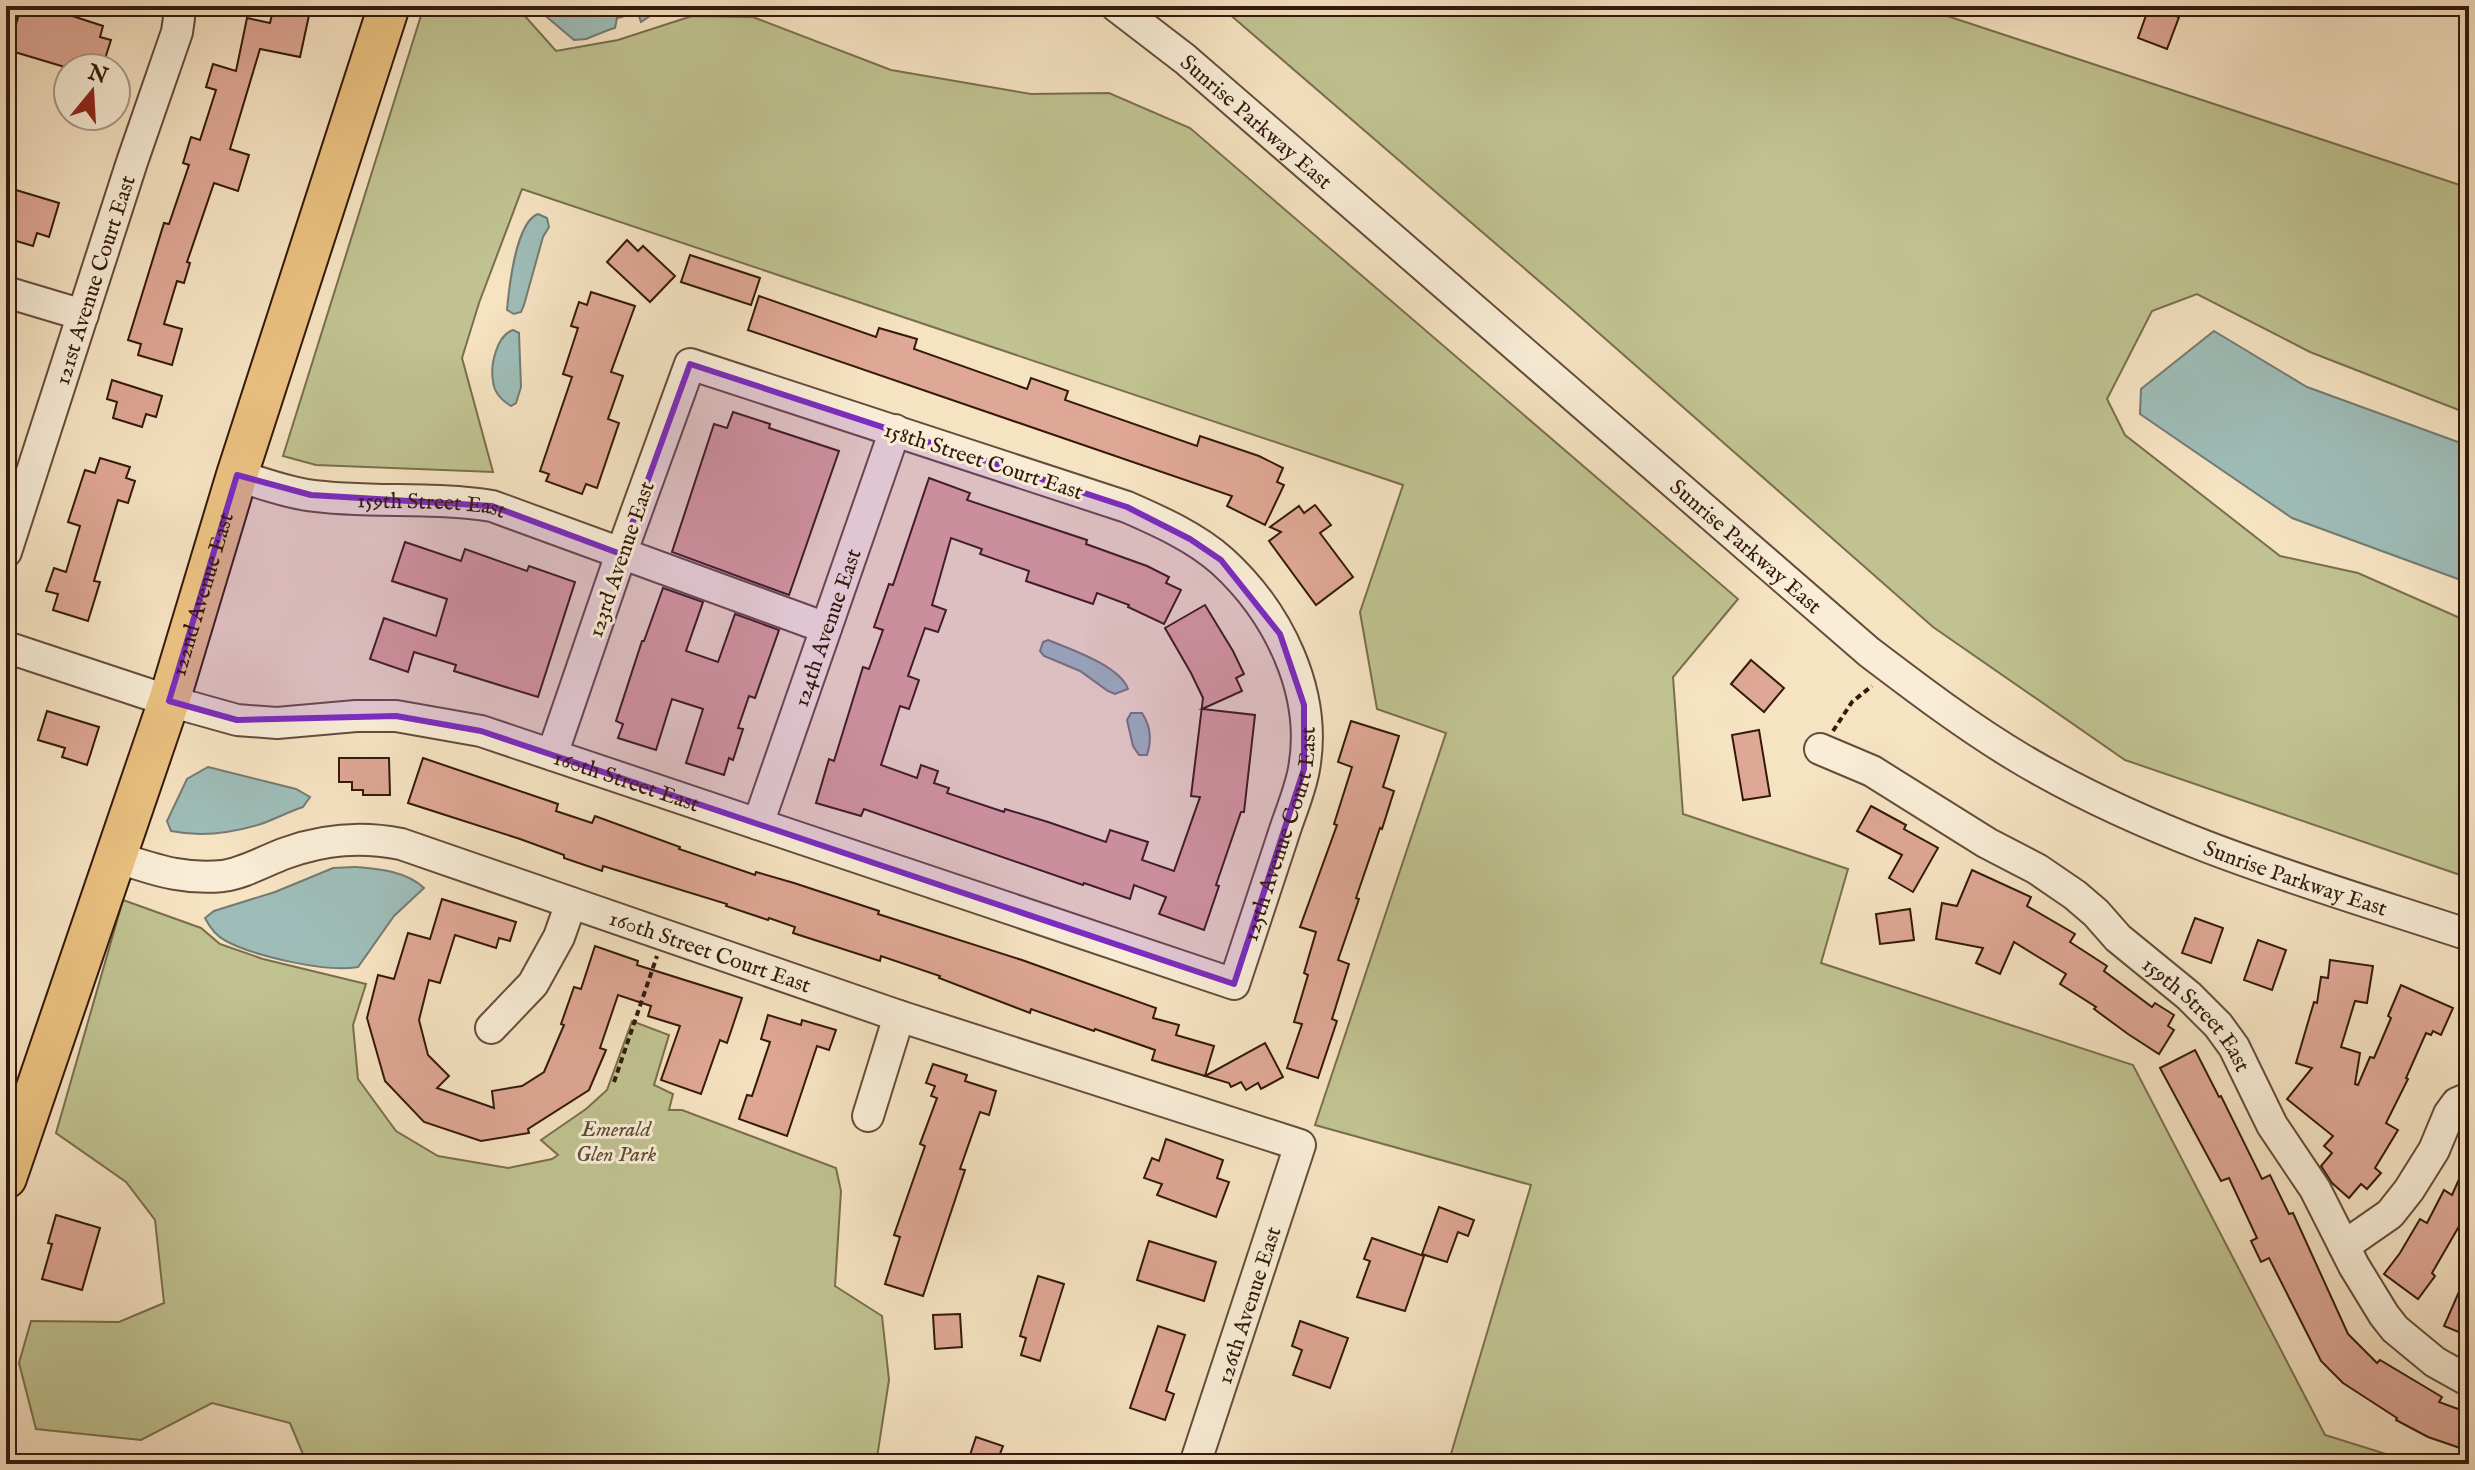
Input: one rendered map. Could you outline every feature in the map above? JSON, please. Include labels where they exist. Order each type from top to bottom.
[{"type":"main road","name":"122nd Avenue East","points":[[6,1178],[169,701],[237,475],[389,6]]},
{"type":"street","name":"121st Avenue Court East","points":[[6,552],[177,32],[178,6]]},
{"type":"street","name":"Sunrise Parkway East","points":[[1116,6],[1185,59],[1869,652],[1967,724],[2024,761],[2165,831],[2229,856],[2469,935]]},
{"type":"street","points":[[6,292],[83,315]]},
{"type":"street","name":"158th Street Court East","points":[[690,364],[1127,507],[1160,521],[1221,560],[1254,596]]},
{"type":"street","name":"123rd Avenue East","points":[[552,755],[690,364]]},
{"type":"street","name":"124th Avenue East","points":[[758,824],[895,430]]},
{"type":"street","name":"159th Street East","points":[[237,475],[280,490],[311,495],[459,501],[492,506],[826,628]]},
{"type":"street","name":"125th Avenue Court East","points":[[1234,984],[1304,769],[1304,705],[1296,671],[1280,634],[1254,596]]},
{"type":"street","name":"160th Street East","points":[[6,647],[237,720],[277,723],[396,716],[481,731],[1234,984]]},
{"type":"street","name":"159th Street East","points":[[1820,749],[1872,771],[1987,843],[2037,869],[2075,895],[2118,938],[2189,996],[2218,1025],[2234,1047],[2272,1125],[2315,1189],[2371,1297],[2395,1329],[2435,1362],[2469,1381]]},
{"type":"street","name":"160th Street Court East","points":[[115,857],[174,876],[227,876],[316,844],[345,839],[374,839],[401,844],[899,1016],[1300,1145]]},
{"type":"street","points":[[491,1028],[533,984],[559,937],[571,903]]},
{"type":"street","points":[[868,1116],[899,1016]]},
{"type":"street","points":[[2344,1246],[2390,1214],[2422,1171],[2449,1114],[2457,1103],[2466,1098]]},
{"type":"street","name":"126th Avenue East","points":[[1195,1464],[1300,1145]]},
{"type":"path","points":[[1820,749],[1852,702],[1867,690]]},
{"type":"path","points":[[614,1082],[664,935]]},
{"type":"highlighted area","points":[[690,364],[1127,507],[1190,539],[1221,560],[1280,634],[1304,705],[1304,769],[1234,984],[481,731],[396,716],[237,720],[169,701],[237,475],[311,495],[492,506],[621,554]]},
{"type":"green space","points":[[424,6],[516,6],[556,51],[618,40],[692,16],[753,17],[891,70],[1031,94],[1109,93],[1190,128],[1738,599],[1673,677],[1683,814],[1848,869],[1821,963],[2133,1065],[2325,1435],[2418,1464],[1448,1464],[1531,1185],[1315,1125],[1446,733],[1377,709],[1360,612],[1403,485],[522,189],[462,358],[493,472],[316,465],[283,456]]},
{"type":"green space","points":[[1220,6],[1917,6],[2469,188],[2469,414],[2310,352],[2197,294],[2152,311],[2107,399],[2125,435],[2280,556],[2358,573],[2469,622],[2469,878],[2125,760],[1933,627]]},
{"type":"green space","name":"Emerald Glen Park","points":[[123,900],[201,928],[220,944],[263,959],[366,984],[353,1025],[358,1079],[396,1131],[438,1156],[508,1168],[552,1159],[558,1155],[541,1140],[586,1109],[607,1090],[632,1021],[669,1035],[654,1085],[673,1094],[669,1110],[682,1110],[836,1168],[841,1191],[835,1286],[882,1316],[889,1380],[876,1464],[307,1464],[290,1423],[212,1403],[141,1440],[36,1429],[19,1363],[31,1321],[119,1322],[164,1303],[155,1220],[126,1182],[56,1133]]},
{"type":"water","points":[[541,6],[659,6],[656,12],[641,22],[638,13],[630,14],[617,18],[615,28],[586,39],[574,40],[541,12]]},
{"type":"water","points":[[538,214],[547,218],[549,227],[543,237],[524,305],[521,312],[514,314],[507,310],[515,257],[524,229]]},
{"type":"water","points":[[513,330],[519,333],[521,387],[516,403],[511,406],[496,393],[492,374],[499,344]]},
{"type":"water","points":[[2214,331],[2307,387],[2469,446],[2469,583],[2292,518],[2140,414],[2141,389]]},
{"type":"water","points":[[1048,640],[1105,666],[1128,689],[1115,694],[1080,671],[1044,656],[1040,651],[1043,642]]},
{"type":"water","points":[[1131,713],[1142,713],[1147,723],[1150,738],[1147,755],[1139,755],[1133,746],[1127,720]]},
{"type":"water","points":[[208,767],[296,789],[310,797],[303,807],[250,827],[205,834],[171,831],[167,821],[187,779]]},
{"type":"water","points":[[355,867],[401,874],[424,888],[394,916],[358,967],[328,968],[291,962],[238,947],[222,939],[205,918],[214,911],[275,892],[333,868]]},
{"type":"building","points":[[31,6],[58,6],[57,11],[103,26],[100,37],[111,40],[107,52],[52,52],[52,63],[8,50],[21,8],[30,11]]},
{"type":"building","points":[[274,6],[311,6],[300,57],[260,49],[230,149],[249,155],[238,191],[214,183],[187,262],[190,263],[184,283],[177,281],[164,324],[182,329],[172,365],[138,355],[141,344],[128,340],[164,223],[169,224],[189,165],[183,163],[191,137],[200,140],[216,90],[206,87],[213,64],[236,71],[247,18],[270,23]]},
{"type":"building","points":[[2149,7],[2179,17],[2167,49],[2138,38]]},
{"type":"building","points":[[6,187],[59,203],[49,237],[37,233],[33,246],[6,238]]},
{"type":"building","points":[[627,240],[638,251],[643,246],[675,276],[650,302],[607,262]]},
{"type":"building","points":[[690,255],[760,278],[751,305],[681,282]]},
{"type":"building","points":[[591,292],[635,306],[611,372],[623,376],[608,419],[619,423],[597,488],[586,484],[582,494],[546,481],[549,474],[540,471],[572,377],[563,374],[578,328],[571,326],[579,302],[587,305]]},
{"type":"building","points":[[759,296],[876,337],[879,328],[917,339],[914,349],[1027,389],[1031,378],[1068,391],[1065,400],[1197,446],[1200,436],[1259,456],[1283,468],[1277,482],[1284,485],[1265,525],[1227,506],[1232,496],[748,330]]},
{"type":"building","points":[[112,380],[162,396],[156,417],[146,414],[142,427],[113,418],[117,402],[107,399]]},
{"type":"building","points":[[733,412],[770,424],[769,428],[839,451],[789,595],[672,552],[714,424],[727,428]]},
{"type":"building","points":[[100,458],[130,467],[126,478],[135,481],[128,503],[118,500],[94,581],[100,582],[88,621],[53,610],[58,594],[46,591],[54,568],[66,572],[80,526],[68,522],[85,470],[95,473]]},
{"type":"building","points":[[929,478],[970,493],[967,500],[1087,540],[1086,544],[1147,566],[1169,577],[1166,583],[1181,590],[1164,624],[1129,605],[1097,593],[1093,604],[1026,581],[1029,571],[980,554],[982,549],[951,538],[932,605],[946,610],[938,632],[925,628],[908,676],[919,680],[909,709],[900,706],[881,765],[917,778],[921,765],[938,771],[934,783],[949,788],[947,793],[1106,842],[1110,830],[1148,842],[1142,860],[1174,871],[1200,797],[1191,796],[1203,698],[1165,628],[1205,605],[1244,674],[1236,678],[1242,691],[1202,709],[1255,715],[1244,812],[1241,812],[1216,885],[1219,886],[1204,930],[1159,914],[1166,897],[1134,885],[1130,899],[864,809],[861,816],[816,803],[829,759],[834,761],[863,667],[869,669],[883,630],[874,627],[889,584],[893,585]]},
{"type":"building","points":[[1315,505],[1331,525],[1320,533],[1353,577],[1316,605],[1269,541],[1281,532],[1270,527],[1299,506],[1304,513]]},
{"type":"building","points":[[405,542],[461,561],[465,549],[527,571],[529,566],[575,582],[538,697],[454,671],[456,665],[414,652],[408,672],[370,659],[384,618],[436,636],[447,599],[392,581]]},
{"type":"building","points":[[663,588],[703,602],[686,651],[718,662],[735,614],[779,630],[755,698],[749,696],[738,728],[743,729],[733,760],[729,758],[724,775],[686,763],[703,709],[672,699],[656,750],[618,738],[623,724],[616,721]]},
{"type":"building","points":[[1751,660],[1784,688],[1764,712],[1731,684]]},
{"type":"building","points":[[47,711],[99,727],[87,765],[62,757],[65,748],[38,740]]},
{"type":"building","points":[[1351,721],[1399,736],[1383,787],[1394,791],[1356,898],[1359,899],[1338,960],[1349,964],[1332,1019],[1337,1021],[1318,1078],[1287,1068],[1302,1024],[1294,1022],[1308,975],[1304,973],[1316,932],[1300,927],[1337,825],[1334,824],[1352,767],[1338,762]]},
{"type":"building","points":[[1759,730],[1770,796],[1743,800],[1732,735]]},
{"type":"building","points":[[339,758],[389,758],[390,795],[363,795],[363,790],[352,790],[352,782],[339,782]]},
{"type":"building","points":[[423,758],[558,804],[556,811],[592,823],[595,816],[679,849],[879,911],[878,914],[1022,960],[1156,1008],[1153,1018],[1179,1025],[1176,1035],[1214,1046],[1205,1076],[1152,1060],[1155,1050],[1095,1029],[1031,1009],[1030,1013],[940,976],[881,956],[880,961],[793,933],[795,927],[769,918],[603,866],[602,871],[520,839],[408,803]]},
{"type":"building","points":[[1871,806],[1906,825],[1904,829],[1938,848],[1913,892],[1889,878],[1902,855],[1857,831]]},
{"type":"building","points":[[1972,870],[2031,897],[2027,906],[2075,934],[2070,942],[2107,966],[2104,971],[2152,1007],[2155,1003],[2174,1015],[2168,1026],[2174,1030],[2159,1054],[2060,984],[2066,974],[2014,942],[2000,974],[1976,963],[1983,948],[1936,939],[1942,903],[1957,906]]},
{"type":"building","points":[[442,899],[516,922],[510,941],[499,938],[496,948],[455,935],[440,983],[429,980],[419,1020],[428,1055],[449,1076],[437,1088],[494,1108],[492,1091],[522,1086],[544,1072],[564,1025],[561,1024],[574,987],[581,989],[595,946],[638,961],[637,965],[742,998],[727,1043],[720,1040],[701,1094],[661,1080],[680,1026],[648,1016],[651,1006],[618,995],[600,1048],[606,1050],[589,1090],[528,1129],[529,1133],[481,1141],[424,1122],[385,1081],[367,1018],[378,975],[394,979],[408,933],[430,939]]},
{"type":"building","points":[[1910,909],[1914,940],[1880,944],[1876,914]]},
{"type":"building","points":[[2195,918],[2223,928],[2211,963],[2182,953]]},
{"type":"building","points":[[2258,940],[2286,950],[2272,990],[2244,980]]},
{"type":"building","points":[[2330,960],[2373,966],[2367,1003],[2355,1001],[2341,1047],[2360,1053],[2355,1084],[2358,1085],[2370,1057],[2374,1058],[2401,985],[2453,1008],[2441,1035],[2433,1031],[2431,1035],[2426,1033],[2386,1123],[2398,1130],[2375,1168],[2381,1173],[2367,1189],[2361,1184],[2349,1198],[2332,1183],[2321,1166],[2332,1153],[2324,1146],[2333,1136],[2287,1099],[2312,1068],[2296,1063],[2314,1002],[2317,1003],[2321,977],[2328,978]]},
{"type":"building","points":[[768,1015],[801,1025],[802,1020],[836,1030],[829,1050],[817,1046],[787,1136],[739,1119],[747,1095],[752,1096],[770,1042],[761,1039]]},
{"type":"building","points":[[1265,1043],[1283,1077],[1261,1089],[1258,1083],[1246,1090],[1241,1082],[1231,1087],[1229,1083],[1205,1076]]},
{"type":"building","points":[[2195,1050],[2262,1179],[2270,1175],[2289,1214],[2293,1213],[2348,1334],[2377,1363],[2380,1360],[2442,1397],[2439,1402],[2469,1413],[2469,1451],[2428,1437],[2396,1420],[2343,1383],[2321,1361],[2269,1258],[2261,1262],[2251,1241],[2257,1238],[2229,1178],[2221,1181],[2160,1068]]},
{"type":"building","points":[[933,1064],[967,1075],[965,1081],[996,1091],[989,1115],[980,1112],[960,1169],[965,1170],[923,1296],[885,1284],[900,1237],[894,1235],[925,1146],[920,1144],[937,1098],[931,1096],[935,1086],[926,1083]]},
{"type":"building","points":[[1166,1139],[1223,1160],[1217,1178],[1229,1182],[1216,1217],[1157,1195],[1162,1184],[1144,1178],[1152,1158],[1159,1161]]},
{"type":"building","points":[[2469,1157],[2469,1209],[2432,1273],[2435,1276],[2418,1299],[2384,1274],[2420,1219],[2427,1223],[2444,1190],[2452,1195]]},
{"type":"building","points":[[1439,1207],[1474,1220],[1468,1236],[1458,1232],[1447,1262],[1422,1254]]},
{"type":"building","points":[[56,1215],[100,1228],[82,1290],[42,1279]]},
{"type":"building","points":[[1372,1238],[1424,1256],[1405,1311],[1357,1297],[1370,1261],[1364,1259]]},
{"type":"building","points":[[1149,1241],[1216,1262],[1204,1301],[1137,1280]]},
{"type":"building","points":[[2469,1269],[2469,1330],[2463,1328],[2461,1333],[2444,1326]]},
{"type":"building","points":[[1038,1276],[1064,1284],[1040,1361],[1021,1355],[1026,1338],[1020,1336]]},
{"type":"building","points":[[960,1314],[962,1347],[935,1349],[933,1315]]},
{"type":"building","points":[[1300,1321],[1348,1338],[1330,1388],[1293,1375],[1302,1350],[1292,1346]]},
{"type":"building","points":[[1158,1326],[1185,1335],[1166,1391],[1174,1394],[1165,1420],[1130,1408]]},
{"type":"building","points":[[976,1437],[1003,1446],[996,1464],[967,1464]]}]
